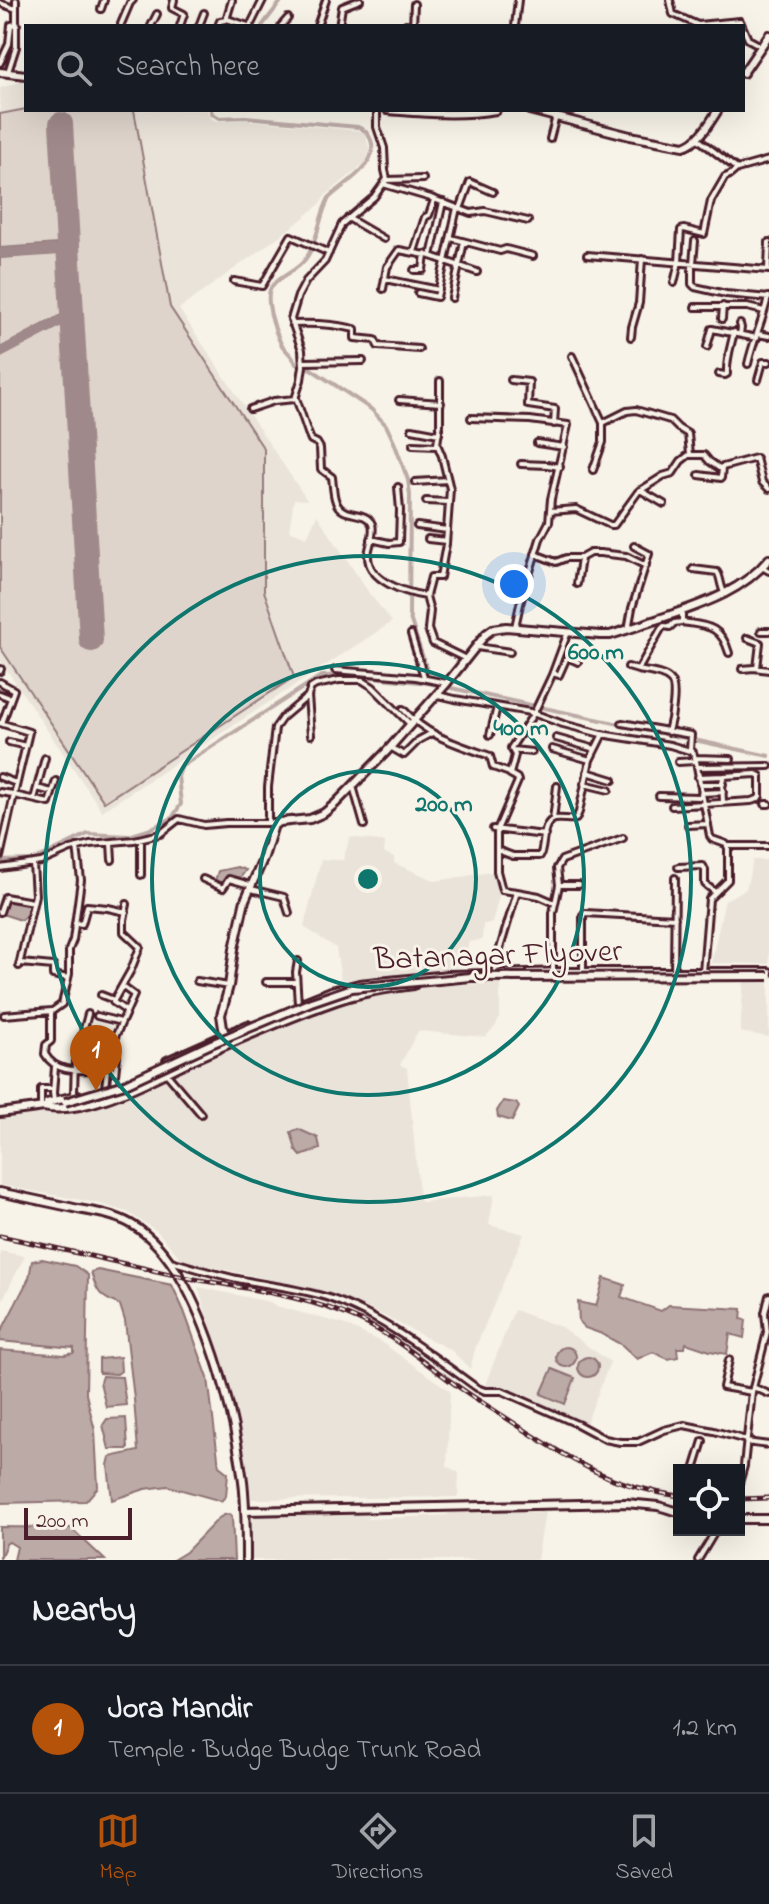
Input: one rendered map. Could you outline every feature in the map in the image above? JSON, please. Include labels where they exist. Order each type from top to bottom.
[{"type":"street","points":[[16,0],[16,50],[4,72],[24,75]]},
{"type":"street","points":[[101,9],[104,0]]},
{"type":"street","points":[[121,24],[133,0]]},
{"type":"street","points":[[174,0],[172,8],[184,14],[181,24]]},
{"type":"street","points":[[226,19],[232,0]]},
{"type":"street","points":[[250,24],[263,0]]},
{"type":"street","points":[[318,24],[326,0]]},
{"type":"street","points":[[515,24],[518,0]]},
{"type":"street","points":[[670,0],[675,15],[700,24]]},
{"type":"street","points":[[339,24],[342,7],[356,1]]},
{"type":"street","points":[[0,3],[16,9]]},
{"type":"street","points":[[413,24],[414,4]]},
{"type":"street","points":[[200,24],[204,13]]},
{"type":"street","points":[[152,24],[157,14]]},
{"type":"street","points":[[283,24],[288,18]]},
{"type":"street","points":[[219,24],[226,19],[242,24]]},
{"type":"street","points":[[712,24],[738,21],[743,24]]},
{"type":"street","points":[[0,63],[9,42],[11,25],[17,24]]},
{"type":"street","points":[[745,70],[769,35]]},
{"type":"street","points":[[745,38],[761,46]]},
{"type":"street","points":[[377,112],[377,127],[384,148],[385,182],[374,197],[348,218],[319,268],[303,285],[292,312],[303,366],[295,397],[311,440],[319,445],[321,469],[332,477],[336,503],[343,512],[370,521],[373,531],[368,558],[370,565],[396,589],[426,596]]},
{"type":"street","points":[[451,112],[482,112]]},
{"type":"street","points":[[538,112],[677,146],[688,145],[697,138],[716,112]]},
{"type":"street","points":[[550,139],[556,116]]},
{"type":"street","points":[[697,138],[737,169]]},
{"type":"street","points":[[674,283],[681,230],[704,234],[714,194],[725,177],[737,169],[769,160]]},
{"type":"street","points":[[385,182],[423,179]]},
{"type":"street","points":[[385,182],[471,213],[485,211],[528,221]]},
{"type":"street","points":[[418,293],[436,297],[450,238],[470,182],[493,192]]},
{"type":"street","points":[[414,252],[434,199]]},
{"type":"street","points":[[414,270],[423,270],[443,202]]},
{"type":"street","points":[[348,218],[384,239]]},
{"type":"street","points":[[234,281],[262,286],[291,236],[329,253]]},
{"type":"street","points":[[450,238],[533,256]]},
{"type":"street","points":[[695,241],[692,263],[692,284],[695,287],[768,298],[748,364]]},
{"type":"street","points":[[452,298],[464,242]]},
{"type":"street","points":[[587,255],[768,270],[769,242]]},
{"type":"street","points":[[383,289],[387,267],[398,250],[428,255],[477,272]]},
{"type":"street","points":[[631,337],[639,303],[642,259]]},
{"type":"street","points":[[385,279],[439,290]]},
{"type":"street","points":[[722,319],[723,306]]},
{"type":"street","points":[[695,307],[747,307],[764,311]]},
{"type":"street","points":[[292,324],[314,323],[355,329],[355,338],[374,340],[378,346],[419,349]]},
{"type":"street","points":[[740,324],[740,334]]},
{"type":"street","points":[[707,347],[712,329],[769,336]]},
{"type":"street","points":[[719,374],[726,375],[726,360],[734,332]]},
{"type":"street","points":[[572,356],[603,423],[603,442],[593,470]]},
{"type":"street","points":[[303,366],[363,361]]},
{"type":"street","points":[[758,380],[763,362],[769,362]]},
{"type":"street","points":[[511,380],[529,382],[528,404],[555,409],[554,424]]},
{"type":"street","points":[[440,381],[437,446],[449,480],[449,502],[440,577],[431,577],[426,596],[430,611],[428,626],[431,640],[436,645],[466,659]]},
{"type":"street","points":[[250,409],[274,401],[294,400],[295,397]]},
{"type":"street","points":[[399,400],[441,403]]},
{"type":"street","points":[[550,511],[576,509],[614,525],[640,490],[673,473],[691,451],[688,434],[667,419],[642,411],[631,410],[603,423]]},
{"type":"street","points":[[471,418],[568,425],[548,525],[535,554],[515,627]]},
{"type":"street","points":[[412,429],[439,434]]},
{"type":"street","points":[[537,443],[564,447]]},
{"type":"street","points":[[413,445],[437,446]]},
{"type":"street","points":[[689,455],[704,455],[722,468],[756,458],[762,482],[769,489]]},
{"type":"street","points":[[521,464],[560,467]]},
{"type":"street","points":[[699,475],[721,478],[722,468]]},
{"type":"street","points":[[415,482],[449,480]]},
{"type":"street","points":[[371,539],[399,542],[398,487]]},
{"type":"street","points":[[640,490],[664,504]]},
{"type":"street","points":[[426,501],[449,502]]},
{"type":"street","points":[[417,526],[447,530]]},
{"type":"street","points":[[428,539],[446,541]]},
{"type":"street","points":[[628,630],[649,553],[634,546]]},
{"type":"street","points":[[535,554],[556,562],[600,553],[626,556],[646,566]]},
{"type":"street","points":[[577,584],[581,558]]},
{"type":"street","points":[[0,868],[33,864],[77,847],[160,834],[179,819],[204,825],[276,823],[317,816],[329,809],[390,747],[493,629],[515,627],[605,635],[628,630],[725,594],[765,569],[769,559]]},
{"type":"street","points":[[693,569],[718,574],[720,587],[725,594]]},
{"type":"street","points":[[682,611],[682,622]]},
{"type":"street","points":[[638,670],[661,629],[674,623],[712,628],[725,639],[729,653]]},
{"type":"street","points":[[761,631],[769,631]]},
{"type":"street","points":[[511,750],[534,713],[568,632]]},
{"type":"street","points":[[411,634],[427,679]]},
{"type":"street","points":[[747,638],[760,643],[757,668]]},
{"type":"street","points":[[476,646],[510,652]]},
{"type":"street","points":[[553,673],[559,675],[567,657],[578,662]]},
{"type":"street","points":[[628,667],[666,677],[672,682],[674,688],[668,732]]},
{"type":"street","points":[[742,669],[769,670]]},
{"type":"street","points":[[335,670],[427,679],[446,684]]},
{"type":"street","points":[[311,735],[308,696],[311,688],[321,683],[358,679],[373,687],[412,722],[443,740],[490,756],[493,767],[510,773],[518,781],[495,830],[497,871],[502,890],[539,896],[555,903]]},
{"type":"street","points":[[0,682],[14,690],[1,723],[29,732],[0,857]]},
{"type":"street","points":[[438,693],[449,698],[534,713],[603,734],[690,748]]},
{"type":"street","points":[[0,694],[10,698]]},
{"type":"street","points":[[268,823],[268,787],[275,728],[308,696]]},
{"type":"street","points":[[490,735],[497,707]]},
{"type":"street","points":[[403,709],[412,722]]},
{"type":"street","points":[[622,723],[691,735],[690,748],[696,762],[712,839],[727,846],[769,846]]},
{"type":"street","points":[[390,747],[404,755],[419,740],[432,733]]},
{"type":"street","points":[[497,850],[513,856],[540,856],[547,825],[553,820],[576,819],[590,760],[603,734]]},
{"type":"street","points":[[556,738],[595,749]]},
{"type":"street","points":[[9,742],[26,746]]},
{"type":"street","points":[[552,749],[590,760]]},
{"type":"street","points":[[511,750],[532,752]]},
{"type":"street","points":[[510,773],[515,755],[511,750]]},
{"type":"street","points":[[34,799],[45,758]]},
{"type":"street","points":[[696,762],[731,759]]},
{"type":"street","points":[[678,762],[769,766]]},
{"type":"street","points":[[587,772],[613,780]]},
{"type":"street","points":[[672,806],[755,800],[760,796],[761,778],[757,774],[698,777]]},
{"type":"street","points":[[723,802],[724,776]]},
{"type":"street","points":[[0,777],[17,783]]},
{"type":"street","points":[[0,792],[49,803],[56,781]]},
{"type":"street","points":[[584,784],[609,790]]},
{"type":"street","points":[[700,784],[723,784]]},
{"type":"street","points":[[353,786],[364,825]]},
{"type":"street","points":[[553,820],[557,786]]},
{"type":"street","points":[[37,788],[52,792]]},
{"type":"street","points":[[659,796],[723,792]]},
{"type":"street","points":[[229,1044],[221,1015],[234,949],[250,887],[276,823]]},
{"type":"street","points":[[688,825],[708,824]]},
{"type":"street","points":[[495,830],[545,835]]},
{"type":"street","points":[[553,972],[555,903],[559,885],[557,868],[562,860],[623,838]]},
{"type":"street","points":[[141,839],[141,875]]},
{"type":"street","points":[[111,843],[112,860]]},
{"type":"street","points":[[703,975],[709,899],[728,880],[727,846]]},
{"type":"street","points":[[4,1015],[52,1011],[62,1004],[70,968],[69,950],[81,880],[77,847]]},
{"type":"street","points":[[33,864],[35,889],[19,964],[53,966],[53,975],[68,978]]},
{"type":"street","points":[[678,867],[703,866],[705,884],[715,892]]},
{"type":"street","points":[[674,972],[675,878]]},
{"type":"street","points":[[203,879],[223,888],[229,879],[284,897],[289,913]]},
{"type":"street","points":[[559,885],[579,885]]},
{"type":"street","points":[[495,973],[517,892]]},
{"type":"street","points":[[0,912],[5,897],[33,902]]},
{"type":"street","points":[[114,1000],[140,947],[124,932],[127,904]]},
{"type":"street","points":[[75,923],[82,924],[87,906],[126,912]]},
{"type":"street","points":[[583,972],[585,913],[675,918]]},
{"type":"street","points":[[298,961],[298,1004]]},
{"type":"street","points":[[0,1112],[52,1103],[114,1085],[225,1034],[331,991],[359,984],[495,973],[674,972],[703,975]]},
{"type":"street","points":[[53,1089],[41,1089],[58,1109],[100,1100],[348,996],[427,983],[471,979],[769,975]]},
{"type":"street","name":"Batanagar Flyover","points":[[52,1103],[125,1084],[211,1044],[352,988],[471,977],[769,975]]},
{"type":"street","points":[[197,981],[229,986]]},
{"type":"street","points":[[266,982],[296,982]]},
{"type":"street","points":[[114,1085],[117,1056],[109,1049],[134,995],[123,986]]},
{"type":"street","points":[[101,995],[114,1000],[126,1011]]},
{"type":"street","points":[[52,1011],[51,1041],[46,1045],[45,1054],[55,1067],[64,1070],[115,1070]]},
{"type":"street","points":[[76,1096],[75,1059],[88,1014]]},
{"type":"street","points":[[97,1016],[121,1022]]},
{"type":"street","points":[[52,1103],[55,1067]]},
{"type":"street","points":[[105,1088],[107,1069]]},
{"type":"street","points":[[166,1073],[201,1114]]},
{"type":"street","points":[[0,1192],[104,1214],[126,1222],[147,1235],[171,1261],[198,1314],[221,1379],[235,1434],[243,1480],[246,1560]]},
{"type":"street","points":[[171,1261],[334,1300],[394,1329],[477,1388],[502,1391],[605,1439],[633,1443],[684,1425],[769,1445]]},
{"type":"street","points":[[743,1464],[752,1389],[767,1332],[765,1313],[769,1296]]},
{"type":"street","points":[[729,1360],[723,1387],[769,1394]]},
{"type":"street","points":[[696,1464],[703,1441]]},
{"type":"street","points":[[245,1511],[626,1503],[673,1510]]},
{"type":"street","points":[[745,1519],[769,1519]]},
{"type":"street","points":[[698,1560],[712,1536]]},
{"type":"shaded area","points":[[24,79],[24,112],[208,112],[215,121],[245,120],[360,131],[365,134],[370,150],[365,163],[296,224],[179,309],[307,500],[294,499],[289,530],[307,537],[317,515],[392,622],[102,811],[0,660],[0,88]]},
{"type":"shaded area","points":[[24,109],[24,112],[134,112],[170,307],[264,449],[264,591],[294,677],[104,802],[0,647],[0,357],[64,324],[83,640],[99,640],[66,123],[51,124],[59,244],[0,248],[0,114]]},
{"type":"shaded area","points":[[60,254],[63,314],[0,348],[0,258]]},
{"type":"shaded area","points":[[350,837],[385,842],[384,853],[394,857],[394,863],[436,881],[497,871],[500,892],[492,923],[483,924],[482,940],[468,942],[467,966],[341,980],[336,948],[304,927],[321,860],[343,860]]},
{"type":"shaded area","points":[[753,860],[769,860],[769,964],[711,963],[725,900],[746,889]]},
{"type":"shaded area","points":[[237,867],[246,870],[240,878],[231,877],[223,884],[215,881],[218,871]]},
{"type":"shaded area","points":[[8,897],[30,903],[27,914],[21,920],[2,914]]},
{"type":"shaded area","points":[[744,980],[769,980],[769,1037],[740,1032]]},
{"type":"shaded area","points":[[500,983],[500,1017],[485,1037],[418,1031],[400,1065],[407,1068],[420,1202],[494,1195],[489,1225],[524,1234],[476,1346],[470,1369],[451,1350],[370,1309],[317,1290],[182,1260],[157,1231],[127,1212],[97,1203],[0,1185],[0,1118],[76,1108],[120,1098],[290,1022],[369,993]]},
{"type":"shaded area","points":[[503,1101],[516,1103],[519,1107],[512,1121],[498,1117],[497,1111]]},
{"type":"shaded area","points":[[298,1129],[318,1138],[320,1149],[301,1156],[291,1132]]},
{"type":"shaded area","points":[[0,1251],[25,1256],[0,1305]]},
{"type":"shaded area","points":[[42,1259],[75,1266],[88,1275],[86,1394],[95,1431],[98,1487],[86,1501],[0,1503],[0,1350],[74,1353],[74,1348],[0,1341],[0,1334],[29,1278],[32,1261]]},
{"type":"shaded area","points":[[98,1270],[172,1285],[208,1378],[219,1466],[228,1473],[226,1496],[221,1501],[168,1486],[145,1489],[112,1500],[110,1457],[138,1451],[125,1321],[120,1305],[104,1297],[98,1290],[91,1272]]},
{"type":"shaded area","points":[[604,1278],[625,1285],[621,1297],[661,1311],[669,1305],[742,1309],[741,1319],[746,1320],[744,1338],[730,1334],[727,1354],[686,1343],[685,1348],[677,1348],[678,1357],[668,1359],[653,1352],[637,1359],[622,1345],[585,1328],[579,1322],[578,1302],[596,1306]]},
{"type":"shaded area","points":[[198,1287],[270,1302],[343,1324],[381,1342],[450,1391],[447,1466],[459,1473],[458,1497],[252,1499],[232,1395]]},
{"type":"shaded area","points":[[514,1310],[561,1327],[610,1362],[586,1424],[512,1392],[485,1385]]},
{"type":"shaded area","points":[[566,1347],[573,1350],[576,1357],[573,1364],[566,1367],[559,1364],[556,1357],[559,1350]]},
{"type":"shaded area","points":[[120,1357],[121,1371],[117,1374],[99,1373],[99,1359]]},
{"type":"shaded area","points":[[588,1357],[595,1360],[598,1367],[595,1374],[588,1377],[581,1374],[578,1367],[581,1360]]},
{"type":"shaded area","points":[[552,1369],[575,1378],[565,1404],[541,1394]]},
{"type":"shaded area","points":[[102,1376],[122,1377],[126,1405],[106,1407],[100,1382]]},
{"type":"shaded area","points":[[126,1418],[128,1449],[109,1449],[103,1425],[107,1419]]},
{"type":"shaded area","points":[[449,1510],[545,1512],[537,1560],[251,1560],[250,1513],[366,1512],[368,1519],[448,1515]]},
{"type":"shaded area","points":[[230,1514],[234,1560],[173,1560],[186,1552],[219,1518]]},
{"type":"shaded area","points":[[0,1527],[71,1528],[105,1560],[14,1560],[17,1547],[9,1542],[0,1558]]},
{"type":"waterway","points":[[264,24],[282,0]]},
{"type":"waterway","points":[[212,112],[220,118],[245,117],[358,127],[371,140],[372,149],[366,165],[329,198],[307,257],[273,285],[269,305],[281,344],[296,364],[311,369],[371,409],[386,425],[394,442],[408,480],[410,495],[409,615],[428,681]]},
{"type":"waterway","points":[[0,861],[34,860],[88,834],[129,836],[172,818],[181,804],[178,776],[182,766],[321,676],[353,675],[428,683],[769,756]]},
{"type":"taxiway","points":[[0,253],[69,249]]},
{"type":"taxiway","points":[[62,320],[72,307]]},
{"type":"taxiway","points":[[0,353],[62,320],[73,324]]},
{"type":"runway","points":[[61,124],[91,640]]},
{"type":"railway","points":[[0,1236],[275,1294],[339,1311],[383,1333],[466,1392],[577,1462],[634,1486],[673,1495]]},
{"type":"railway","points":[[745,1499],[769,1498]]},
{"type":"place","name":"Jora Mandir","points":[[96,1091]]}]
